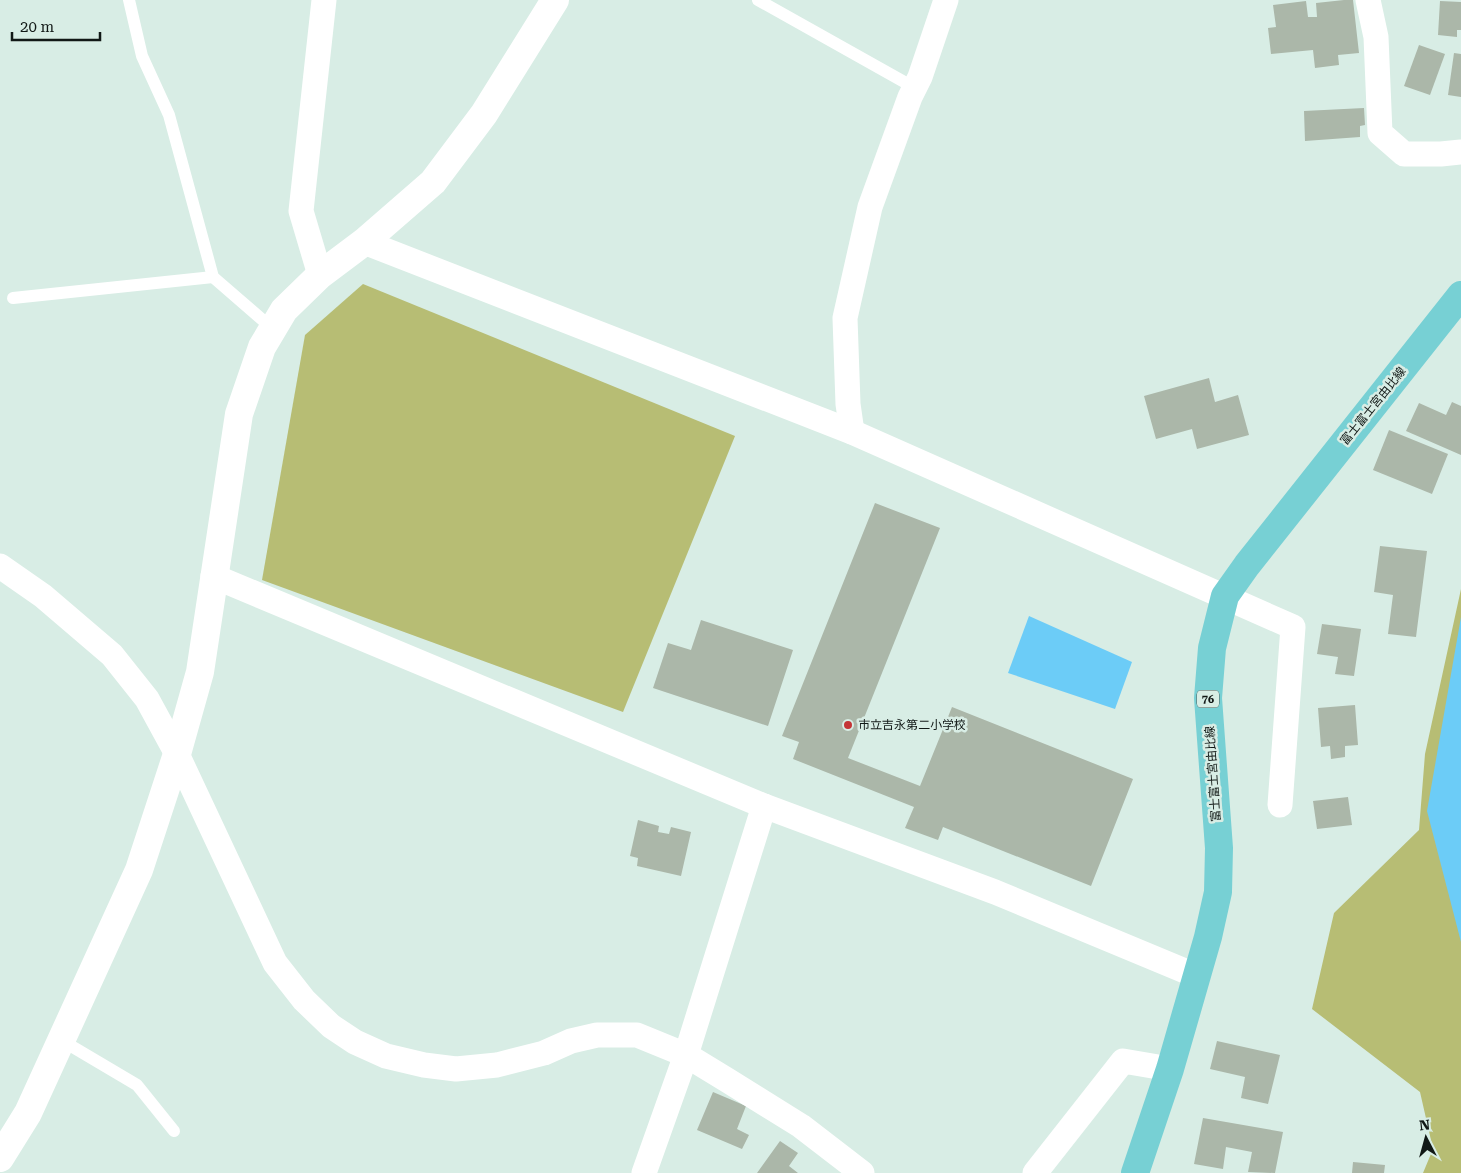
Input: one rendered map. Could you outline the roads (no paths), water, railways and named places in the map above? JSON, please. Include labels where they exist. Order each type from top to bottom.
[{"type":"main road","name":"富士富士宮由比線","points":[[1135,1173],[1170,1069],[1198,976],[1218,892],[1218,848],[1208,698],[1212,648],[1225,596],[1247,565],[1461,295]]},
{"type":"street","points":[[320,275],[301,211],[324,0]]},
{"type":"street","points":[[0,1158],[28,1113],[139,870],[177,754],[200,672],[239,414],[262,347],[284,310],[320,275],[364,242],[433,182],[484,114],[555,0]]},
{"type":"street","points":[[852,432],[848,404],[844,318],[870,207],[923,68],[946,0]]},
{"type":"street","points":[[1368,0],[1376,37],[1380,132],[1404,154],[1461,152]]},
{"type":"street","points":[[364,242],[852,432],[1293,627],[1280,805]]},
{"type":"street","points":[[0,566],[43,596],[112,654],[147,699],[177,754],[275,963],[304,1000],[331,1026],[354,1042],[386,1056],[424,1065],[456,1069],[496,1065],[544,1053],[571,1041],[597,1035],[637,1035],[686,1055],[801,1126],[862,1173]]},
{"type":"street","points":[[213,576],[764,806],[995,892],[1198,976]]},
{"type":"street","points":[[644,1173],[686,1055],[764,806]]},
{"type":"street","points":[[1036,1173],[1124,1061],[1170,1069]]},
{"type":"lane","points":[[129,0],[142,56],[169,115],[213,277],[273,329]]},
{"type":"lane","points":[[758,0],[914,88]]},
{"type":"lane","points":[[13,298],[213,277]]},
{"type":"lane","points":[[61,1040],[137,1085],[174,1132]]},
{"type":"water","points":[[1029,616],[1132,662],[1115,709],[1008,673]]},
{"type":"water","points":[[1461,617],[1461,942],[1427,811]]},
{"type":"place","name":"市立吉永第二小学校","points":[[848,725]]}]
